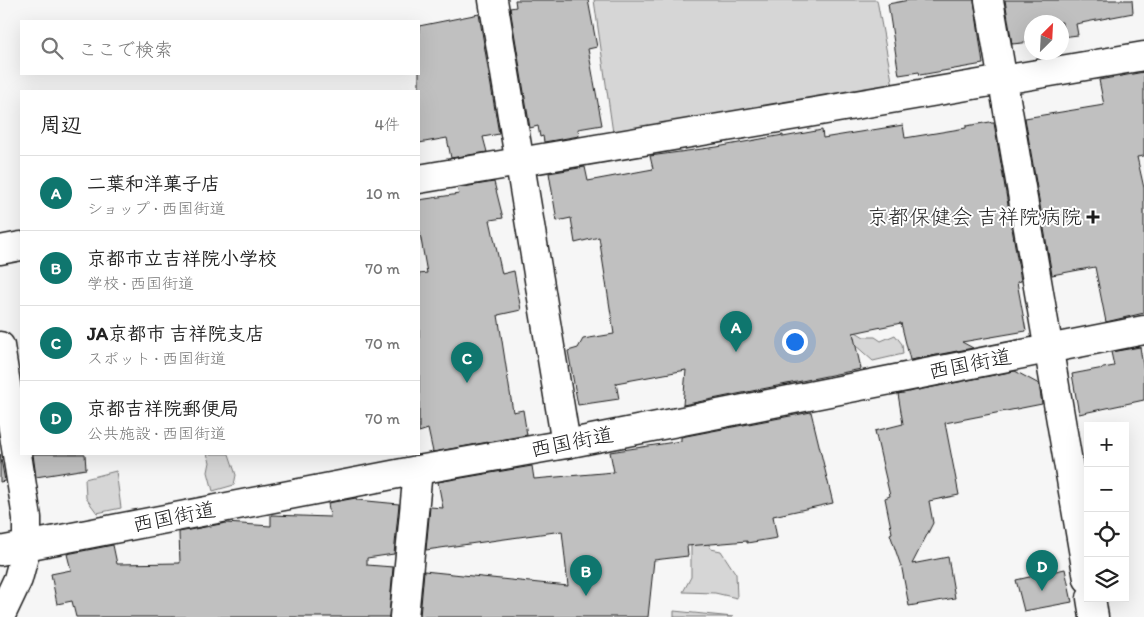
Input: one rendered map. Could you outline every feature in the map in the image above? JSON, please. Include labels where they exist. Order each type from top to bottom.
[{"type":"street","points":[[493,0],[566,444]]},
{"type":"street","points":[[989,0],[1084,557]]},
{"type":"street","points":[[420,179],[1144,56]]},
{"type":"street","points":[[0,250],[20,246]]},
{"type":"street","name":"西国街道","points":[[0,551],[418,470],[566,444],[1144,330]]},
{"type":"street","points":[[0,346],[27,518],[27,545],[18,580],[5,615]]},
{"type":"street","points":[[404,617],[418,470]]},
{"type":"street","points":[[1092,602],[1094,617]]},
{"type":"shaded area","points":[[594,0],[877,0],[893,86],[613,133]]},
{"type":"shaded area","points":[[846,326],[864,337],[875,337],[881,341],[895,335],[902,344],[903,354],[873,361],[854,344]]},
{"type":"shaded area","points":[[207,455],[229,455],[236,475],[234,485],[213,491],[208,472],[210,462]]},
{"type":"shaded area","points":[[116,471],[121,508],[97,513],[86,498],[85,479]]},
{"type":"shaded area","points":[[691,534],[706,539],[711,549],[721,551],[736,574],[737,598],[715,593],[683,592],[691,577]]},
{"type":"shaded area","points":[[674,611],[733,617],[674,617]]},
{"type":"building","points":[[515,0],[588,0],[597,47],[588,49],[602,125],[578,129],[579,136],[544,142],[543,136],[540,137],[538,126],[530,128],[510,8],[516,7]]},
{"type":"building","points":[[909,0],[974,0],[983,64],[920,75],[919,72],[899,75],[888,4]]},
{"type":"building","points":[[1005,0],[1132,0],[1133,13],[1076,24],[1078,35],[1069,36],[1069,15],[1024,15],[1024,43],[1012,44]]},
{"type":"building","points":[[479,14],[499,134],[483,137],[487,152],[451,158],[447,138],[420,143],[420,26]]},
{"type":"building","points":[[1144,72],[1144,156],[1137,157],[1144,188],[1144,313],[1106,322],[1095,267],[1052,275],[1025,118],[1104,105],[1099,80]]},
{"type":"building","points":[[990,122],[994,123],[1021,281],[1017,282],[1026,331],[962,342],[973,348],[910,360],[901,323],[853,333],[861,369],[683,405],[686,370],[616,383],[619,399],[578,405],[568,351],[578,348],[583,339],[614,334],[599,237],[575,243],[571,218],[557,221],[549,173],[585,167],[588,181],[653,169],[650,156],[717,147],[783,135],[783,137],[822,130],[823,138],[903,125],[905,138]]},
{"type":"building","points":[[494,182],[503,218],[490,220],[502,274],[514,271],[521,310],[498,315],[513,412],[523,410],[527,435],[433,452],[428,429],[420,432],[420,274],[427,273],[420,234],[420,200],[459,194],[457,188]]},
{"type":"building","points":[[1140,347],[1144,372],[1144,400],[1079,414],[1072,374],[1114,366],[1111,352]]},
{"type":"building","points":[[1015,371],[1039,384],[1042,404],[945,423],[959,495],[929,501],[933,523],[912,564],[948,557],[955,598],[909,606],[902,569],[890,534],[892,533],[885,498],[890,496],[875,431],[903,424],[898,394]]},
{"type":"building","points":[[811,412],[833,503],[773,516],[777,538],[747,543],[747,541],[687,546],[688,556],[654,560],[648,617],[420,617],[424,571],[568,586],[562,531],[426,550],[430,507],[443,508],[438,482],[532,466],[534,479],[614,472],[610,452],[681,441],[681,437]]},
{"type":"building","points":[[0,454],[5,481],[0,482]]},
{"type":"building","points":[[33,455],[85,455],[86,469],[36,477]]},
{"type":"building","points":[[356,498],[357,500],[399,504],[394,554],[367,558],[367,565],[393,567],[389,617],[76,617],[72,601],[57,604],[51,574],[71,570],[67,554],[113,545],[117,564],[180,563],[179,532],[226,523],[271,526],[271,515],[330,517],[328,503]]},
{"type":"building","points":[[1065,569],[1072,602],[1024,611],[1016,580]]},
{"type":"place","name":"京都保健会 吉祥院病院","points":[[1093,217]]},
{"type":"place","name":"二葉和洋菓子店","points":[[736,352]]},
{"type":"place","name":"JA京都市 吉祥院支店","points":[[467,383]]},
{"type":"place","name":"京都吉祥院郵便局","points":[[1042,591]]},
{"type":"place","name":"京都市立吉祥院小学校","points":[[586,596]]}]
